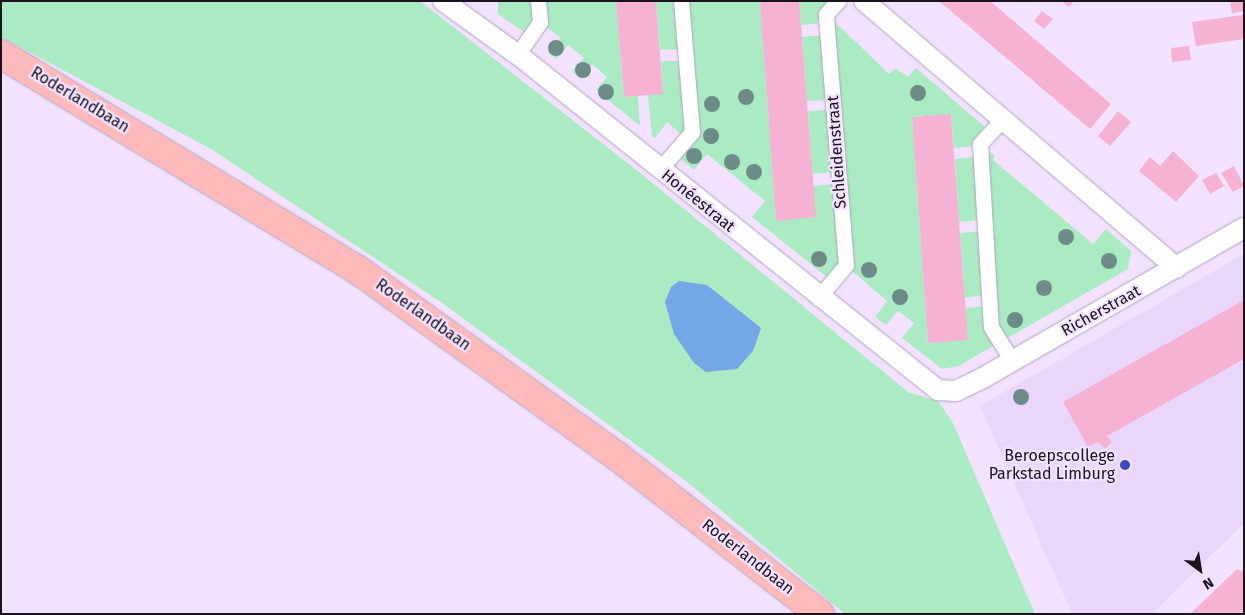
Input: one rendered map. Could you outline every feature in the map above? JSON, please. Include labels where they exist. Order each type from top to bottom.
[{"type":"main road","name":"Roderlandbaan","points":[[1,54],[241,195],[366,275],[617,456],[820,614]]},
{"type":"street","name":"Honéestraat","points":[[443,1],[517,55],[926,384],[956,391]]},
{"type":"street","points":[[517,55],[540,22],[538,1]]},
{"type":"street","points":[[659,170],[692,132],[681,1]]},
{"type":"street","name":"Schleidenstraat","points":[[818,298],[846,266],[826,14],[838,1]]},
{"type":"street","points":[[864,1],[1177,268]]},
{"type":"street","points":[[1002,120],[980,144],[991,327],[1012,361]]},
{"type":"street","name":"Richerstraat","points":[[956,391],[1177,268],[1244,228]]},
{"type":"shaded area","name":"Beroepscollege Parkstad Limburg","points":[[1244,254],[1244,523],[1152,614],[1072,614],[980,406]]},
{"type":"green space","points":[[1,1],[420,1],[639,172],[908,392],[938,401],[953,423],[1035,614],[845,614],[686,481],[442,303],[211,149],[1,37]]},
{"type":"green space","points":[[498,1],[533,1],[534,20],[525,33],[498,14]]},
{"type":"green space","points":[[542,1],[616,1],[624,97],[638,96],[640,126],[596,90],[607,77],[592,64],[580,78],[572,71],[584,58],[568,45],[557,59],[548,53],[561,38],[544,25]]},
{"type":"green space","points":[[656,1],[676,1],[680,49],[660,50]]},
{"type":"green space","points":[[686,1],[760,1],[776,220],[815,217],[813,186],[833,184],[839,264],[828,278],[752,217],[765,201],[707,154],[694,170],[678,157],[697,134]]},
{"type":"green space","points":[[799,1],[833,1],[822,23],[801,25]]},
{"type":"green space","points":[[831,18],[889,74],[895,68],[908,77],[916,68],[986,128],[975,146],[954,148],[951,114],[912,117],[928,343],[963,340],[966,308],[985,306],[996,344],[959,366],[942,369],[902,338],[914,323],[898,311],[886,325],[875,317],[887,301],[850,269]]},
{"type":"green space","points":[[823,35],[827,100],[807,101],[802,37]]},
{"type":"green space","points":[[661,61],[681,61],[687,131],[683,136],[667,122],[655,138],[652,136],[648,95],[663,93]]},
{"type":"green space","points":[[828,110],[833,172],[812,174],[808,111]]},
{"type":"green space","points":[[984,147],[995,156],[993,160],[1093,244],[1106,229],[1131,251],[1128,269],[1004,340],[997,327]]},
{"type":"green space","points":[[975,157],[979,220],[959,222],[955,159]]},
{"type":"green space","points":[[980,231],[984,295],[965,298],[960,233]]},
{"type":"water","points":[[679,281],[707,285],[761,328],[753,351],[737,369],[706,372],[694,363],[674,334],[665,302],[671,287]]},
{"type":"building","points":[[616,1],[656,1],[663,94],[624,97]]},
{"type":"building","points":[[760,1],[799,1],[816,217],[776,221]]},
{"type":"building","points":[[939,1],[990,1],[1111,104],[1090,129]]},
{"type":"building","points":[[1061,1],[1074,1],[1069,7]]},
{"type":"building","points":[[1230,1],[1244,1],[1244,11],[1232,13]]},
{"type":"building","points":[[1042,11],[1053,19],[1044,29],[1034,21]]},
{"type":"building","points":[[1243,15],[1244,39],[1196,46],[1192,22]]},
{"type":"building","points":[[1189,46],[1191,60],[1172,62],[1171,48]]},
{"type":"building","points":[[1118,111],[1131,122],[1110,146],[1098,136]]},
{"type":"building","points":[[951,114],[968,340],[928,343],[912,117]]},
{"type":"building","points":[[1173,151],[1199,176],[1176,202],[1139,171],[1150,157],[1160,166]]},
{"type":"building","points":[[1234,166],[1244,186],[1233,192],[1221,173]]},
{"type":"building","points":[[1216,173],[1224,186],[1210,194],[1202,180]]},
{"type":"building","points":[[1244,300],[1244,359],[1107,436],[1112,442],[1105,449],[1098,442],[1088,447],[1063,402]]},
{"type":"building","points":[[1237,569],[1244,572],[1244,614],[1190,614]]},
{"type":"place","name":"Beroepscollege Parkstad Limburg","points":[[1125,465]]}]
